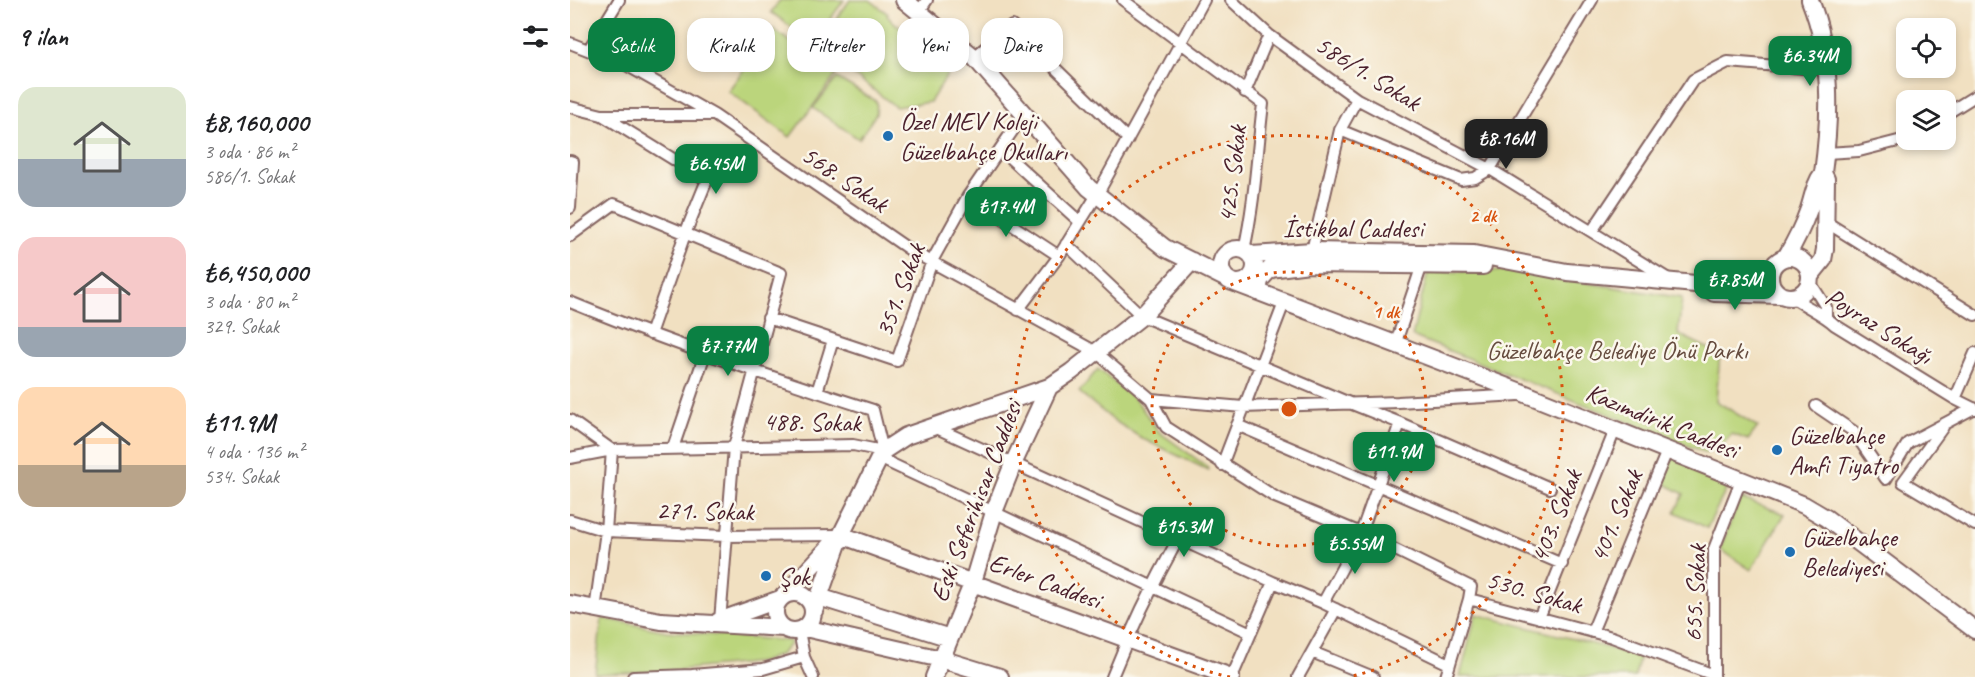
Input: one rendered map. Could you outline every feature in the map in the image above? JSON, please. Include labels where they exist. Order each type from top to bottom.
[{"type":"main road","name":"Kazımdirik Caddesi","points":[[904,0],[923,6],[974,57],[1089,188],[1165,248],[1284,303],[1526,394],[1804,505],[1826,518],[1975,630]]},
{"type":"main road","points":[[1810,0],[1827,70],[1826,153],[1823,172],[1818,178],[1809,210],[1796,241],[1779,262],[1771,283],[1774,289],[1786,296],[1804,292],[1823,260],[1826,249],[1826,179],[1823,172]]},
{"type":"main road","points":[[1262,270],[1241,252],[1221,262],[1221,267],[1230,280],[1246,281],[1262,270],[1310,264],[1471,266],[1567,272]]},
{"type":"main road","name":"İstikbal Caddesi","points":[[1192,261],[1241,252],[1474,254],[1567,272],[1706,285],[1716,280],[1760,274],[1779,262]]},
{"type":"main road","points":[[1779,262],[1792,257],[1804,262],[1810,279]]},
{"type":"main road","name":"Eski Seferihisar Caddesi","points":[[934,677],[973,582],[994,512],[1013,464],[1049,387],[1142,316],[1192,261]]},
{"type":"main road","points":[[1258,292],[1262,270]]},
{"type":"main road","name":"İstikbal Caddesi","points":[[1706,285],[1714,293],[1786,296]]},
{"type":"main road","name":"488. Sokak","points":[[881,454],[906,436],[1049,387]]},
{"type":"main road","points":[[796,629],[813,617],[841,535],[881,454]]},
{"type":"main road","points":[[796,629],[777,622],[774,610],[782,597],[841,535]]},
{"type":"main road","name":"Erler Caddesi","points":[[841,535],[1232,677]]},
{"type":"main road","points":[[716,622],[791,592],[803,595],[812,604],[950,638]]},
{"type":"main road","points":[[570,604],[661,621],[716,622],[796,629],[941,659],[1000,677]]},
{"type":"street","points":[[608,18],[619,0]]},
{"type":"street","points":[[1123,0],[1245,92],[1269,35]]},
{"type":"street","points":[[1018,310],[1059,256],[1097,195],[1204,0]]},
{"type":"street","name":"586/1. Sokak","points":[[1231,0],[1269,35],[1357,99],[1490,170],[1675,283]]},
{"type":"street","points":[[1340,130],[1461,180],[1475,178],[1490,170],[1592,0]]},
{"type":"street","points":[[974,57],[1012,26],[1128,139]]},
{"type":"street","name":"568. Sokak","points":[[570,43],[588,49]]},
{"type":"street","points":[[1592,231],[1693,80],[1728,62],[1827,70]]},
{"type":"street","name":"568. Sokak","points":[[638,72],[714,115],[892,237],[1096,352]]},
{"type":"street","name":"425. Sokak","points":[[1241,252],[1255,192],[1263,104],[1245,92]]},
{"type":"street","points":[[1956,108],[1975,96]]},
{"type":"street","points":[[1312,251],[1340,130],[1357,99]]},
{"type":"street","points":[[570,106],[602,115],[714,115]]},
{"type":"street","name":"351. Sokak","points":[[833,339],[897,361],[932,261],[968,196],[1024,114]]},
{"type":"street","points":[[602,115],[707,180],[650,334]]},
{"type":"street","points":[[1826,153],[1859,151],[1896,140]]},
{"type":"street","points":[[1000,149],[1080,222]]},
{"type":"street","points":[[570,208],[571,161]]},
{"type":"street","points":[[968,196],[1059,256]]},
{"type":"street","points":[[570,236],[614,204],[781,273],[734,447],[716,622]]},
{"type":"street","points":[[1826,222],[1975,315]]},
{"type":"street","points":[[1066,244],[1142,316],[1401,423],[1550,488]]},
{"type":"street","points":[[1395,345],[1422,265]]},
{"type":"street","points":[[1810,279],[1826,307],[1826,316]]},
{"type":"street","name":"Poyraz Sokağı","points":[[1786,296],[1817,314],[1826,316],[1835,325],[1955,399],[1975,408]]},
{"type":"street","points":[[570,302],[705,354],[873,410],[881,454],[994,512],[1251,633]]},
{"type":"street","points":[[1222,465],[1284,303]]},
{"type":"street","points":[[768,318],[833,339],[817,392]]},
{"type":"street","name":"530. Sokak","points":[[1096,352],[1151,399],[1166,427],[1275,497],[1361,533],[1471,587],[1470,599],[1612,637],[1714,676]]},
{"type":"street","points":[[1955,399],[1975,353]]},
{"type":"street","points":[[673,448],[705,354]]},
{"type":"street","points":[[1151,399],[1243,407],[1352,404],[1526,394]]},
{"type":"street","points":[[1816,406],[1853,431],[1886,478],[1908,443],[1975,408]]},
{"type":"street","points":[[570,420],[612,450],[606,531],[595,610]]},
{"type":"street","points":[[1323,603],[1361,533],[1401,423]]},
{"type":"street","points":[[1946,423],[1903,482],[1975,525]]},
{"type":"street","points":[[1237,425],[1562,564]]},
{"type":"street","points":[[932,426],[1323,603],[1449,664]]},
{"type":"street","name":"403. Sokak","points":[[1539,618],[1615,430]]},
{"type":"street","name":"488. Sokak","points":[[570,458],[612,450],[852,445],[881,454]]},
{"type":"street","name":"401. Sokak","points":[[1592,632],[1667,451]]},
{"type":"street","name":"655. Sokak","points":[[1714,676],[1714,549],[1741,480]]},
{"type":"street","name":"271. Sokak","points":[[570,520],[606,531],[726,536],[841,535]]},
{"type":"street","points":[[1112,677],[1151,586],[1178,539]]},
{"type":"street","points":[[1232,677],[1273,582]]},
{"type":"street","points":[[1446,677],[1470,599]]},
{"type":"street","points":[[1298,677],[1336,609]]},
{"type":"street","points":[[796,629],[804,657],[813,677]]},
{"type":"street","points":[[1312,652],[1373,677]]},
{"type":"street","points":[[633,677],[763,673],[804,657]]},
{"type":"green space","points":[[780,0],[844,0],[831,18],[787,18],[787,24],[771,12]]},
{"type":"green space","points":[[850,0],[870,0],[888,14],[887,16],[897,25],[897,72],[949,72],[930,102],[896,107],[850,72],[885,72],[885,18],[837,18]]},
{"type":"green space","points":[[775,30],[787,39],[787,72],[832,72],[836,75],[790,137],[728,91],[742,72],[775,72]]},
{"type":"green space","points":[[837,78],[877,102],[876,114],[859,139],[813,108]]},
{"type":"green space","name":"Güzelbahçe Belediye Önü Parkı","points":[[1513,271],[1682,298],[1678,334],[1720,354],[1716,401],[1758,427],[1748,440],[1732,434],[1722,445],[1706,453],[1412,336],[1428,272]]},
{"type":"green space","points":[[1098,369],[1136,400],[1159,432],[1209,468],[1208,470],[1143,439],[1113,420],[1079,392]]},
{"type":"green space","points":[[1673,457],[1728,486],[1707,528],[1675,512],[1684,494],[1661,482]]},
{"type":"green space","points":[[1740,498],[1785,514],[1751,570],[1720,549]]},
{"type":"green space","points":[[1476,614],[1640,656],[1635,677],[1460,677]]},
{"type":"green space","points":[[602,618],[666,631],[790,641],[791,643],[781,654],[762,662],[656,672],[595,674]]},
{"type":"place","name":"Özel MEV Koleji Güzelbahçe Okulları","points":[[888,136]]},
{"type":"place","name":"Güzelbahçe Amfi Tiyatro","points":[[1777,450]]},
{"type":"place","name":"Güzelbahçe Belediyesi","points":[[1790,552]]},
{"type":"place","name":"Şok","points":[[766,576]]}]
